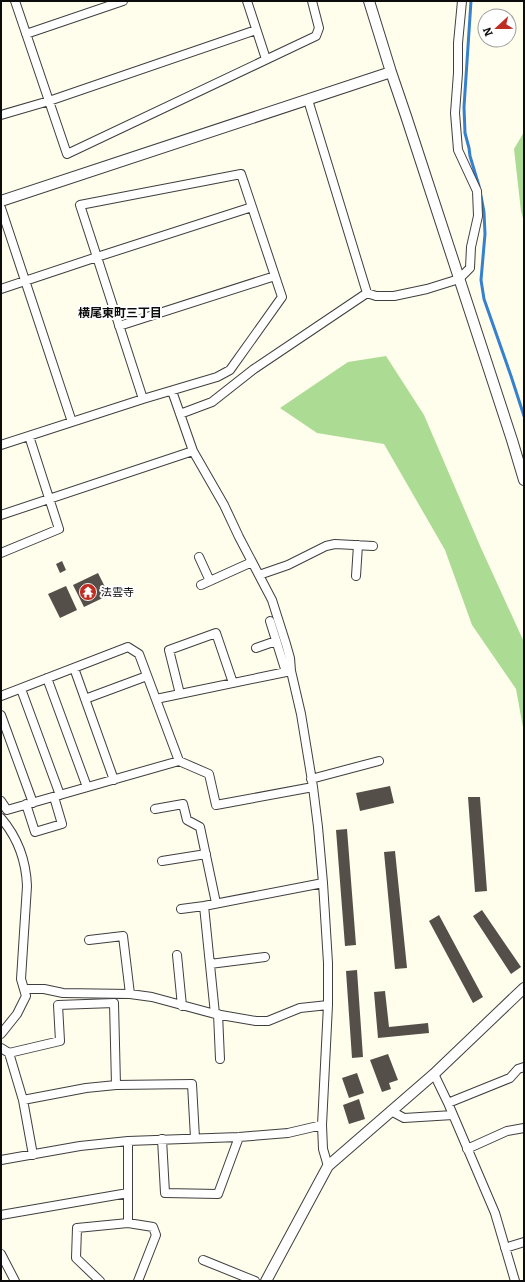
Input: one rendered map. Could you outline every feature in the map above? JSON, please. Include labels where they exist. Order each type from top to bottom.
[{"type":"street","points":[[15,1],[67,154],[316,36],[320,28],[312,1]]},
{"type":"street","points":[[26,34],[123,1]]},
{"type":"street","points":[[246,1],[266,59]]},
{"type":"street","points":[[369,1],[524,480]]},
{"type":"street","points":[[367,293],[376,296],[394,296],[427,288],[459,279],[470,268],[471,247],[478,216],[477,191],[458,150],[455,113],[458,73],[458,43],[462,1]]},
{"type":"street","points":[[1,115],[49,101],[256,30]]},
{"type":"street","points":[[1,201],[391,72]]},
{"type":"street","points":[[308,100],[367,293]]},
{"type":"street","points":[[1,446],[143,399],[217,377],[230,370],[282,297],[241,174],[80,205],[143,399]]},
{"type":"street","points":[[1,289],[252,206]]},
{"type":"street","points":[[1,208],[72,422]]},
{"type":"street","points":[[119,326],[275,276]]},
{"type":"street","points":[[180,414],[212,402],[254,369],[367,293]]},
{"type":"street","points":[[172,391],[193,451],[224,505],[274,607],[286,644],[288,671]]},
{"type":"street","points":[[1,553],[59,529],[29,436]]},
{"type":"street","points":[[1,515],[193,451]]},
{"type":"street","points":[[259,575],[288,564],[326,546],[335,544],[373,546]]},
{"type":"street","points":[[356,576],[358,545]]},
{"type":"street","points":[[199,557],[210,581]]},
{"type":"street","points":[[201,585],[252,562]]},
{"type":"street","points":[[270,621],[288,671],[301,714],[318,827],[328,963],[328,1005],[322,1125],[323,1149],[328,1166]]},
{"type":"street","points":[[180,694],[169,650],[216,632],[233,683]]},
{"type":"street","points":[[256,648],[276,641]]},
{"type":"street","points":[[1,696],[128,648],[139,654],[179,761]]},
{"type":"street","points":[[74,668],[114,780]]},
{"type":"street","points":[[156,699],[288,671]]},
{"type":"street","points":[[85,699],[147,676]]},
{"type":"street","points":[[47,678],[87,787]]},
{"type":"street","points":[[1,716],[30,804],[36,832],[62,824],[57,796],[21,688]]},
{"type":"street","points":[[1,801],[7,810],[179,761],[209,774],[216,806],[312,783],[379,761]]},
{"type":"street","points":[[155,809],[183,804],[187,820],[200,827],[216,904]]},
{"type":"street","points":[[1,818],[9,828],[23,855],[26,872],[21,979],[26,996],[17,1014],[1,1034]]},
{"type":"street","points":[[162,861],[206,854]]},
{"type":"street","points":[[181,909],[216,904],[323,883]]},
{"type":"street","points":[[204,906],[220,1059]]},
{"type":"street","points":[[89,940],[123,936],[130,994]]},
{"type":"street","points":[[177,955],[182,1006]]},
{"type":"street","points":[[210,964],[265,957]]},
{"type":"street","points":[[266,1281],[328,1166],[434,1074],[524,988]]},
{"type":"street","points":[[25,989],[44,989],[63,994],[130,994],[152,997],[216,1014],[256,1021],[268,1021],[300,1008],[328,1005]]},
{"type":"street","points":[[1,1048],[10,1053],[60,1041],[58,1005],[114,1003],[116,1085]]},
{"type":"street","points":[[10,1053],[23,1100],[33,1155]]},
{"type":"street","points":[[448,1103],[510,1078],[518,1069],[524,1067]]},
{"type":"street","points":[[434,1074],[495,1213],[515,1281]]},
{"type":"street","points":[[23,1100],[86,1088],[116,1085],[192,1084],[195,1138]]},
{"type":"street","points":[[391,1111],[404,1118],[453,1115]]},
{"type":"street","points":[[1,1160],[80,1146],[128,1141],[239,1137],[288,1133],[322,1125]]},
{"type":"street","points":[[467,1149],[507,1131],[524,1128]]},
{"type":"street","points":[[162,1139],[165,1193],[218,1194],[239,1137]]},
{"type":"street","points":[[128,1141],[128,1223]]},
{"type":"street","points":[[1,1215],[128,1193]]},
{"type":"street","points":[[100,1281],[76,1258],[77,1228],[128,1223],[153,1227],[156,1235],[138,1281]]},
{"type":"street","points":[[505,1248],[524,1242]]},
{"type":"street","points":[[1,1254],[15,1281]]},
{"type":"street","points":[[203,1260],[255,1281]]},
{"type":"green space","points":[[524,132],[524,222],[521,211],[514,149]]},
{"type":"green space","points":[[386,356],[424,415],[481,548],[524,642],[524,733],[516,689],[472,625],[445,550],[384,444],[317,433],[280,408],[348,362]]},
{"type":"building","points":[[62,561],[66,570],[60,573],[56,564]]},
{"type":"building","points":[[98,573],[109,595],[84,607],[73,585]]},
{"type":"building","points":[[66,586],[77,610],[60,618],[48,594]]},
{"type":"building","points":[[390,786],[394,803],[360,811],[356,793]]},
{"type":"building","points":[[468,797],[480,797],[487,891],[475,892]]},
{"type":"building","points":[[347,829],[356,945],[345,946],[336,830]]},
{"type":"building","points":[[395,851],[407,968],[395,969],[384,852]]},
{"type":"building","points":[[482,910],[521,967],[511,974],[473,916]]},
{"type":"building","points":[[439,915],[483,997],[473,1003],[429,921]]},
{"type":"building","points":[[357,970],[363,1057],[352,1058],[346,971]]},
{"type":"building","points":[[385,991],[389,1027],[428,1023],[429,1033],[378,1038],[374,992]]},
{"type":"building","points":[[388,1054],[398,1080],[389,1083],[391,1089],[382,1092],[370,1060]]},
{"type":"building","points":[[357,1073],[364,1093],[349,1098],[342,1078]]},
{"type":"building","points":[[359,1099],[365,1119],[349,1124],[343,1105]]},
{"type":"waterway","points":[[471,1],[464,107],[465,133],[479,186]]},
{"type":"waterway","points":[[481,196],[484,212],[485,234],[481,280],[484,299],[524,416]]},
{"type":"place","name":"法雲寺","points":[[88,592]]},
{"type":"district","name":"横尾東町三丁目","points":[[120,313]]}]
